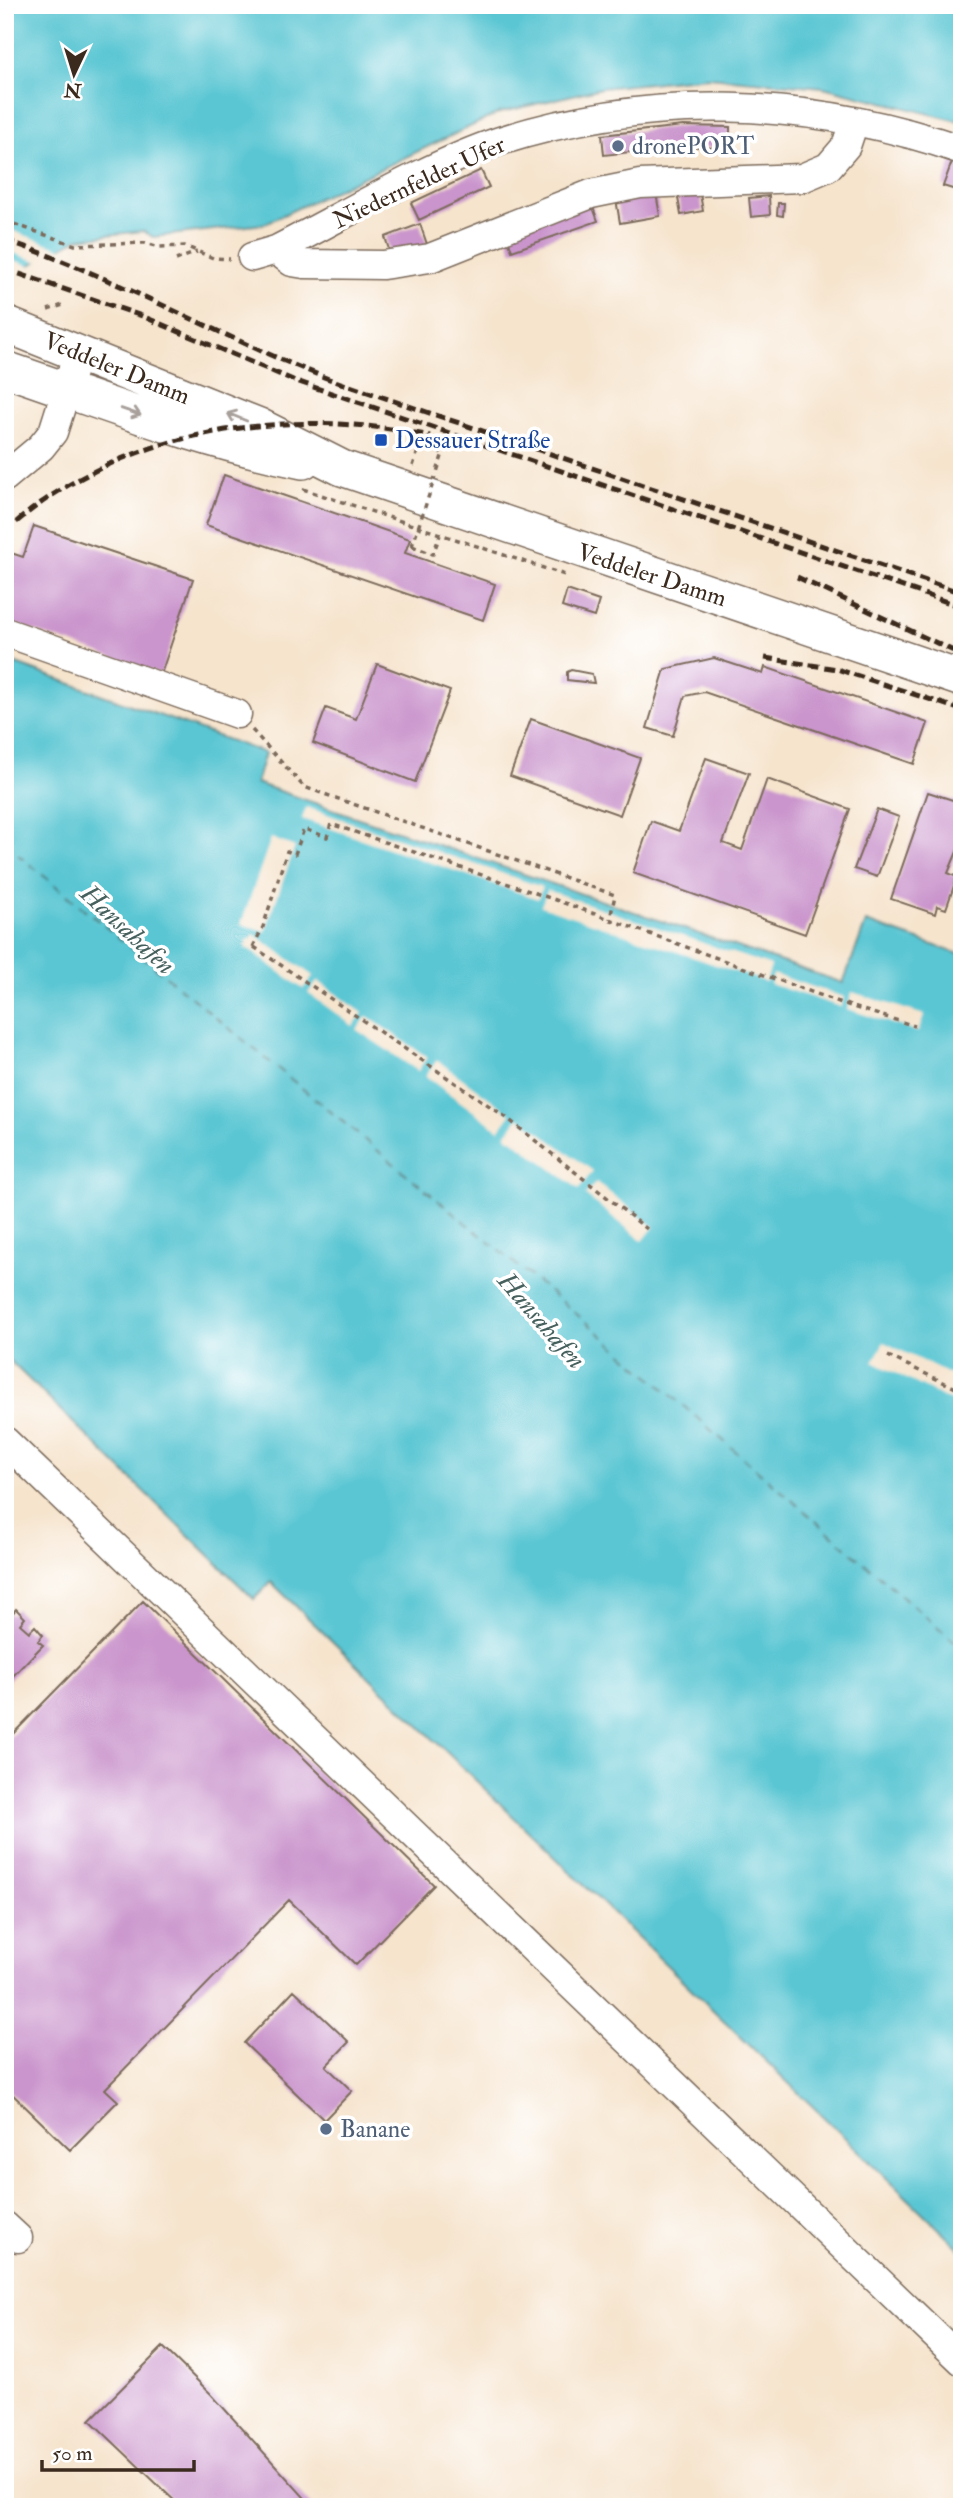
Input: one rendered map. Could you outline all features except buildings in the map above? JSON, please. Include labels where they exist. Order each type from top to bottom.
[{"type":"main road","name":"Veddeler Damm","points":[[5,324],[260,426],[342,468],[962,679]]},
{"type":"main road","name":"Veddeler Damm","points":[[5,369],[255,452],[342,468]]},
{"type":"street","name":"Niedernfelder Ufer","points":[[264,254],[436,169],[498,142],[588,117],[662,107],[755,108],[855,122],[962,150]]},
{"type":"street","points":[[264,254],[304,264],[406,264],[430,258],[591,194],[640,184],[802,178],[828,167],[846,146],[855,122]]},
{"type":"street","points":[[5,477],[48,440],[78,353]]},
{"type":"street","points":[[5,632],[237,714]]},
{"type":"street","points":[[5,1441],[962,2361]]},
{"type":"path","points":[[5,221],[75,245],[145,243],[160,247],[185,246],[226,260],[264,254]]},
{"type":"path","points":[[176,260],[197,252]]},
{"type":"path","points":[[51,309],[66,304]]},
{"type":"path","points":[[420,445],[443,453],[412,546],[433,554],[440,534]]},
{"type":"path","points":[[237,714],[304,787],[615,895],[610,919]]},
{"type":"path","points":[[647,1229],[520,1127],[368,1023],[301,982],[254,945],[263,927],[287,851],[295,853],[304,829],[327,837],[331,824],[610,919],[838,1002],[915,1026]]},
{"type":"path","points":[[888,1356],[962,1391]]},
{"type":"water","points":[[5,5],[962,5],[962,122],[823,87],[708,77],[601,88],[499,113],[264,224],[153,237],[143,231],[79,238],[5,279]]},
{"type":"water","name":"Hansahafen","points":[[5,660],[265,753],[256,783],[843,983],[866,922],[962,955],[962,2251],[271,1582],[254,1599],[5,1356]]},
{"type":"pier","points":[[5,228],[66,250],[42,263],[5,250]]},
{"type":"pier","points":[[5,257],[34,267],[9,281],[5,280]]},
{"type":"pier","points":[[306,807],[542,887],[538,899],[302,819]]},
{"type":"pier","points":[[271,838],[295,847],[265,932],[241,924]]},
{"type":"pier","points":[[547,890],[771,966],[766,982],[541,906]]},
{"type":"pier","points":[[254,934],[313,976],[303,989],[244,946]]},
{"type":"pier","points":[[773,974],[844,997],[841,1007],[770,984]]},
{"type":"pier","points":[[318,981],[363,1013],[353,1026],[308,993]]},
{"type":"pier","points":[[852,992],[924,1015],[918,1032],[847,1009]]},
{"type":"pier","points":[[367,1016],[427,1057],[418,1071],[357,1030]]},
{"type":"pier","points":[[437,1060],[511,1114],[499,1130],[425,1076]]},
{"type":"pier","points":[[519,1117],[593,1171],[579,1189],[506,1135]]},
{"type":"pier","points":[[596,1182],[654,1227],[643,1241],[585,1195]]},
{"type":"pier","points":[[884,1342],[962,1381],[955,1403],[873,1362]]},
{"type":"ferry route","points":[[5,844],[596,1330],[962,1648]]},
{"type":"railway","points":[[5,240],[87,271],[329,379],[962,593]]},
{"type":"railway","points":[[5,269],[142,316],[293,380],[962,607]]},
{"type":"railway","points":[[5,532],[50,497],[98,469],[151,448],[205,434],[262,426],[319,423],[375,427],[430,436]]},
{"type":"railway","points":[[797,577],[962,655]]},
{"type":"railway","points":[[765,658],[837,669],[962,710]]},
{"type":"place","name":"dronePORT","points":[[618,146]]},
{"type":"place","name":"Dessauer Straße","points":[[381,440]]},
{"type":"place","name":"Banane","points":[[326,2129]]}]
